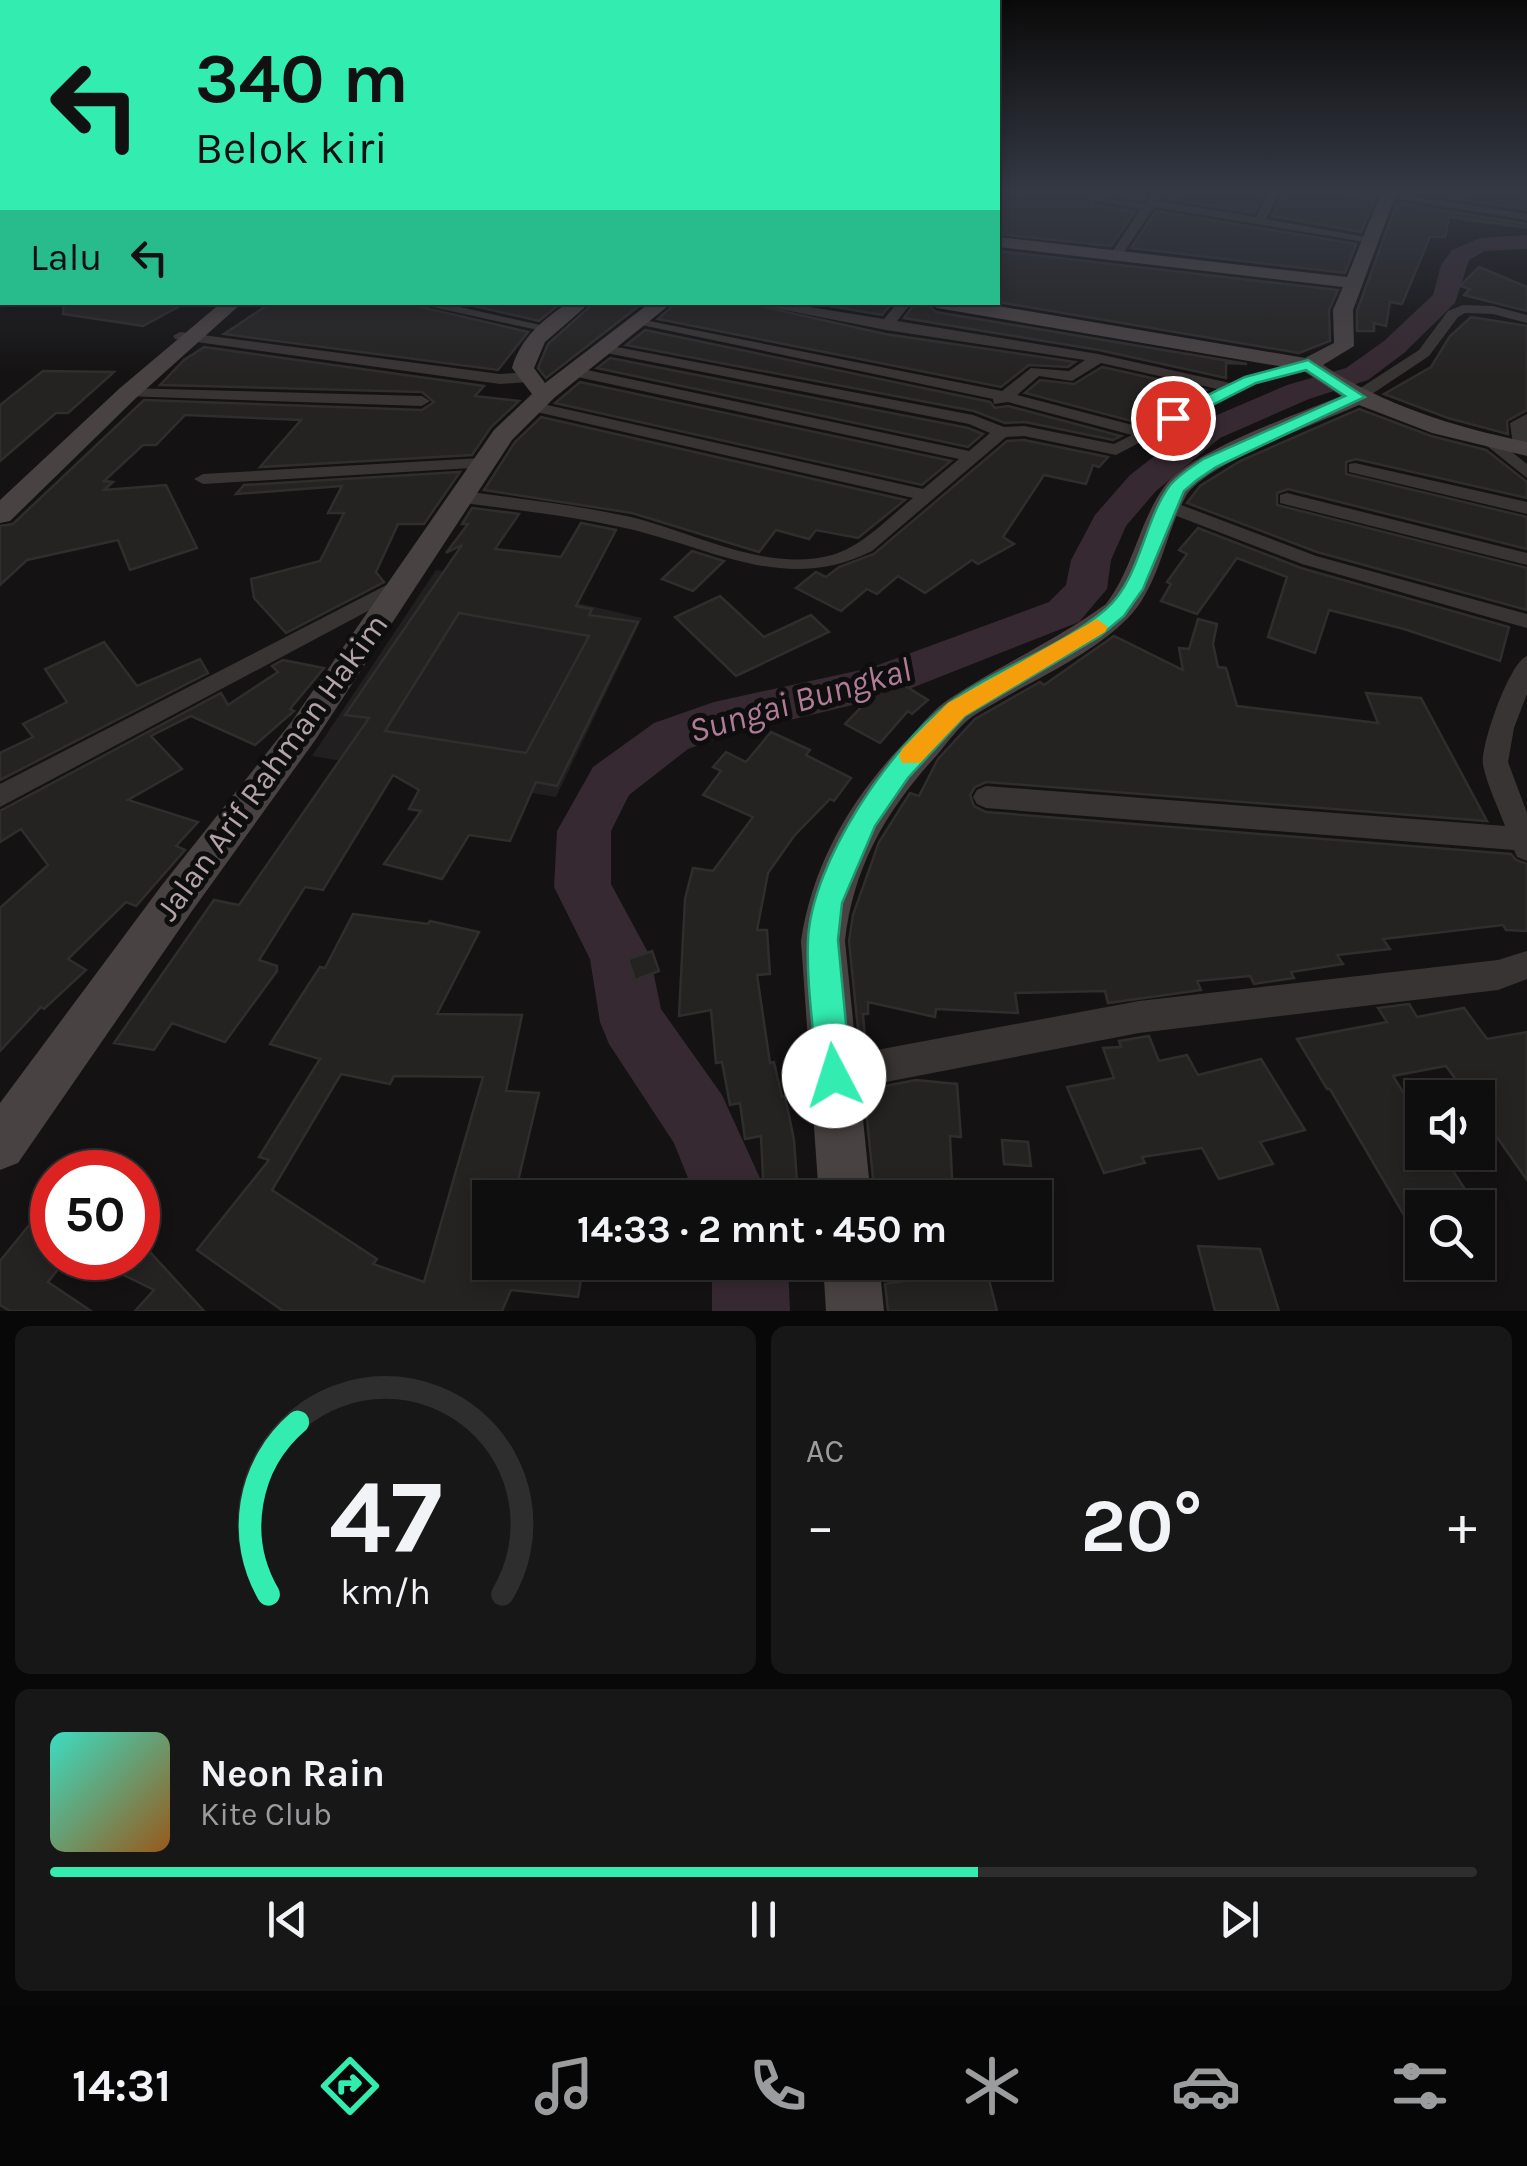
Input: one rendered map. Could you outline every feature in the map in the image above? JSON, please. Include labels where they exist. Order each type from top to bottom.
[{"type":"main road","points":[[1090,252],[1352,283]]},
{"type":"main road","points":[[843,1180],[823,940],[828,903],[840,868],[865,818],[927,737],[957,710],[1092,630],[1117,611],[1132,589],[1176,489],[1333,382],[1344,346],[1344,310],[1366,252]]},
{"type":"main road","points":[[0,515],[188,337],[216,305]]},
{"type":"main road","points":[[0,487],[230,305]]},
{"type":"main road","points":[[546,387],[522,368],[527,349],[573,305]]},
{"type":"main road","name":"Jalan Arif Rahman Hakim","points":[[0,1145],[176,898],[304,730],[502,435],[546,387],[660,305]]},
{"type":"main road","points":[[951,305],[1333,382],[1430,424],[1523,448]]},
{"type":"main road","points":[[853,1280],[856,1311]]},
{"type":"street","points":[[431,305],[547,328]]},
{"type":"street","points":[[768,305],[1098,358],[1231,388],[1333,382],[1424,352],[1453,314],[1463,309],[1493,310],[1527,319]]},
{"type":"street","points":[[886,326],[904,305]]},
{"type":"street","points":[[634,322],[1006,397],[1144,433]]},
{"type":"street","points":[[188,337],[500,379],[970,456]]},
{"type":"street","points":[[601,348],[973,420],[1002,432],[1024,431],[1107,450],[1123,448],[1231,388]]},
{"type":"street","points":[[973,420],[1036,371],[1072,376],[1098,358]]},
{"type":"street","points":[[546,387],[925,496]]},
{"type":"street","points":[[128,393],[422,401]]},
{"type":"street","points":[[1523,448],[1518,423],[1527,419]]},
{"type":"street","points":[[464,496],[630,523],[750,558],[800,566],[852,556],[1002,432]]},
{"type":"street","points":[[1493,442],[1527,473]]},
{"type":"street","points":[[203,479],[482,462]]},
{"type":"street","points":[[1355,468],[1527,508]]},
{"type":"street","points":[[1287,499],[1527,559]]},
{"type":"street","points":[[1168,506],[1309,560],[1527,622]]},
{"type":"street","points":[[0,796],[404,583]]},
{"type":"street","points":[[986,796],[1525,844],[1495,762],[1502,728],[1527,664]]},
{"type":"street","points":[[834,1076],[1139,1017],[1498,975],[1527,965]]},
{"type":"shaded area","points":[[436,570],[488,576],[544,595],[642,618],[556,797],[312,756]]},
{"type":"building","points":[[1000,252],[1338,290],[1329,310],[1330,341],[1299,353],[1000,302]]},
{"type":"building","points":[[1167,252],[1353,252],[1345,273]]},
{"type":"building","points":[[1379,252],[1424,252],[1402,304],[1390,302],[1386,326],[1374,323],[1374,331],[1357,331],[1357,311]]},
{"type":"building","points":[[1479,267],[1527,287],[1527,311],[1464,295],[1470,289],[1460,286]]},
{"type":"building","points":[[64,305],[178,307],[143,326],[63,314]]},
{"type":"building","points":[[268,305],[413,305],[528,332],[498,370],[224,334]]},
{"type":"building","points":[[470,305],[558,305],[539,321]]},
{"type":"building","points":[[592,305],[640,305],[546,378],[538,368],[548,344]]},
{"type":"building","points":[[674,305],[755,305],[885,334],[1075,362],[1068,367],[1029,365],[1001,387],[658,319]]},
{"type":"building","points":[[824,305],[890,305],[882,315]]},
{"type":"building","points":[[914,305],[928,305],[936,312],[1247,364],[1226,363],[1226,378],[1099,350],[904,318]]},
{"type":"building","points":[[1471,317],[1527,326],[1527,410],[1507,421],[1508,434],[1448,418],[1384,394],[1431,367],[1450,336]]},
{"type":"building","points":[[645,330],[990,402],[995,408],[1008,406],[1121,436],[1113,440],[1025,422],[1005,423],[974,411],[626,345]]},
{"type":"building","points":[[204,347],[484,386],[475,396],[519,401],[491,427],[472,455],[260,467],[301,420],[185,415],[156,445],[143,445],[104,481],[113,482],[104,490],[166,485],[197,548],[130,570],[118,540],[27,560],[0,585],[0,526],[13,524],[144,400],[422,410],[434,402],[422,392],[160,385],[184,360]]},
{"type":"building","points":[[610,358],[983,434],[968,447],[597,368]]},
{"type":"building","points":[[1102,367],[1206,390],[1143,424],[1025,393],[1040,380],[1074,384]]},
{"type":"building","points":[[43,371],[114,372],[68,413],[56,413],[0,461],[0,405]]},
{"type":"building","points":[[580,382],[951,461],[922,485],[555,403]]},
{"type":"building","points":[[1359,409],[1431,436],[1486,450],[1527,482],[1527,498],[1356,459],[1346,462],[1346,474],[1527,517],[1527,549],[1288,489],[1277,493],[1277,505],[1527,568],[1527,610],[1317,552],[1187,503],[1200,486],[1240,461]]},
{"type":"building","points":[[541,417],[905,500],[858,538],[816,530],[809,539],[776,530],[759,552],[632,513],[484,490],[515,442]]},
{"type":"building","points":[[1024,440],[1108,457],[1099,467],[1093,465],[1086,484],[1044,475],[1003,537],[1014,544],[978,564],[972,560],[925,593],[898,576],[877,594],[867,589],[841,611],[796,588],[816,572],[826,577],[839,567],[874,554],[1007,441]]},
{"type":"building","points":[[460,472],[424,524],[398,524],[376,572],[384,582],[286,633],[254,598],[251,579],[320,561],[344,513],[328,513],[342,486],[236,494],[244,485]]},
{"type":"building","points":[[472,508],[519,514],[495,549],[561,557],[581,523],[616,530],[576,606],[592,609],[589,615],[638,622],[557,786],[536,782],[510,841],[469,835],[442,879],[384,864],[421,811],[409,809],[419,790],[393,775],[323,890],[305,887],[259,960],[277,966],[277,971],[225,1042],[172,1023],[154,1050],[114,1043],[214,900],[239,905],[369,718],[345,715],[462,545],[446,553],[468,524],[462,524]],"holes":[[[459,613],[589,636],[526,753],[385,731]]]},
{"type":"building","points":[[1198,528],[1301,568],[1509,627],[1500,661],[1404,629],[1329,610],[1315,653],[1268,637],[1287,577],[1237,558],[1197,614],[1161,601],[1171,584],[1167,582],[1187,554],[1179,550]]},
{"type":"building","points":[[692,551],[724,561],[693,591],[662,579]]},
{"type":"building","points":[[720,596],[764,637],[811,615],[829,632],[736,676],[675,617]]},
{"type":"building","points":[[1198,619],[1217,624],[1213,644],[1218,667],[1226,668],[1237,706],[1378,723],[1366,693],[1421,698],[1487,821],[986,782],[975,787],[970,795],[974,806],[986,812],[1511,854],[1527,864],[1527,931],[1506,930],[1503,925],[1383,939],[1390,949],[1337,955],[1343,964],[1291,972],[1294,978],[1254,984],[1250,976],[1197,981],[1201,990],[1108,1003],[1105,991],[1015,993],[1018,1013],[936,1009],[935,1017],[868,1002],[868,1014],[863,1014],[866,1048],[860,1049],[849,941],[853,915],[879,842],[910,793],[919,796],[938,759],[975,719],[1040,682],[1044,685],[1114,636],[1183,670],[1179,648],[1189,649]]},
{"type":"building","points":[[104,642],[137,686],[200,659],[208,673],[0,780],[0,753],[33,737],[23,724],[67,702],[45,669]]},
{"type":"building","points":[[283,660],[324,668],[290,709],[294,711],[255,745],[191,716],[151,736],[182,769],[128,800],[198,822],[176,846],[185,850],[136,906],[126,902],[68,959],[86,970],[44,1009],[41,1007],[0,1051],[0,908],[48,865],[21,829],[0,842],[0,811],[221,693],[228,705],[278,672],[272,666]]},
{"type":"building","points":[[896,680],[928,700],[912,714],[908,711],[880,743],[845,724],[872,696]]},
{"type":"building","points":[[771,732],[810,750],[806,755],[851,778],[834,801],[830,799],[794,836],[768,873],[757,930],[767,930],[770,974],[757,975],[770,1063],[774,1062],[782,1097],[785,1096],[794,1140],[797,1180],[763,1180],[761,1136],[745,1139],[740,1103],[730,1105],[722,1062],[716,1063],[711,1010],[679,1016],[685,899],[693,868],[713,871],[753,817],[703,795],[721,771],[713,767],[726,752],[746,762]]},
{"type":"building","points":[[353,914],[428,924],[430,921],[479,932],[437,1014],[522,1015],[506,1091],[539,1093],[518,1180],[472,1180],[472,1280],[581,1280],[578,1297],[511,1290],[502,1311],[283,1311],[197,1250],[269,1160],[259,1157],[320,1059],[270,1044],[320,967],[325,968]],"holes":[[[341,1074],[390,1084],[394,1076],[483,1077],[424,1282],[373,1264],[377,1259],[272,1190]]]},
{"type":"building","points":[[652,951],[659,971],[635,980],[628,959]]},
{"type":"building","points":[[1409,1004],[1417,1017],[1464,1008],[1487,1039],[1527,1032],[1527,1180],[1495,1134],[1495,1080],[1456,1080],[1446,1066],[1393,1076],[1405,1095],[1405,1170],[1453,1170],[1465,1190],[1405,1190],[1405,1217],[1297,1039],[1387,1022],[1378,1008]]},
{"type":"building","points":[[1149,1036],[1159,1061],[1187,1055],[1198,1075],[1261,1059],[1305,1130],[1260,1142],[1273,1164],[1219,1179],[1202,1148],[1142,1157],[1145,1163],[1104,1173],[1067,1087],[1114,1078],[1103,1048],[1121,1047],[1119,1041]]},
{"type":"building","points":[[916,1080],[957,1084],[961,1137],[950,1136],[952,1180],[873,1180],[864,1090]]},
{"type":"building","points":[[1002,1140],[1028,1142],[1031,1166],[1004,1164]]},
{"type":"building","points":[[30,1224],[30,1280],[50,1280],[91,1311],[10,1311],[0,1305],[0,1261]]},
{"type":"building","points":[[1198,1246],[1260,1249],[1279,1311],[1215,1311]]},
{"type":"building","points":[[160,1263],[204,1311],[135,1311],[154,1290],[134,1280],[160,1280]]},
{"type":"building","points":[[910,1280],[989,1280],[997,1311],[888,1311],[885,1284]]},
{"type":"waterway","name":"Sungai Bungkal","points":[[725,1180],[698,1119],[632,1022],[620,956],[583,887],[584,831],[611,781],[671,736],[714,720],[878,683],[1064,612],[1086,589],[1091,560],[1108,523],[1143,483],[1208,431],[1298,392],[1357,374],[1394,347],[1446,297],[1453,265],[1464,252]]},
{"type":"waterway","name":"Sungai Bungkal","points":[[750,1280],[751,1311]]},
{"type":"slow traffic","points":[[911,756],[957,710],[1097,627]]},
{"type":"route","points":[[834,1076],[823,940],[828,903],[865,818],[899,771],[927,737],[957,710],[1092,630],[1117,611],[1132,589],[1176,489],[1191,476],[1209,463],[1357,397],[1308,364],[1250,380],[1173,418]]}]
